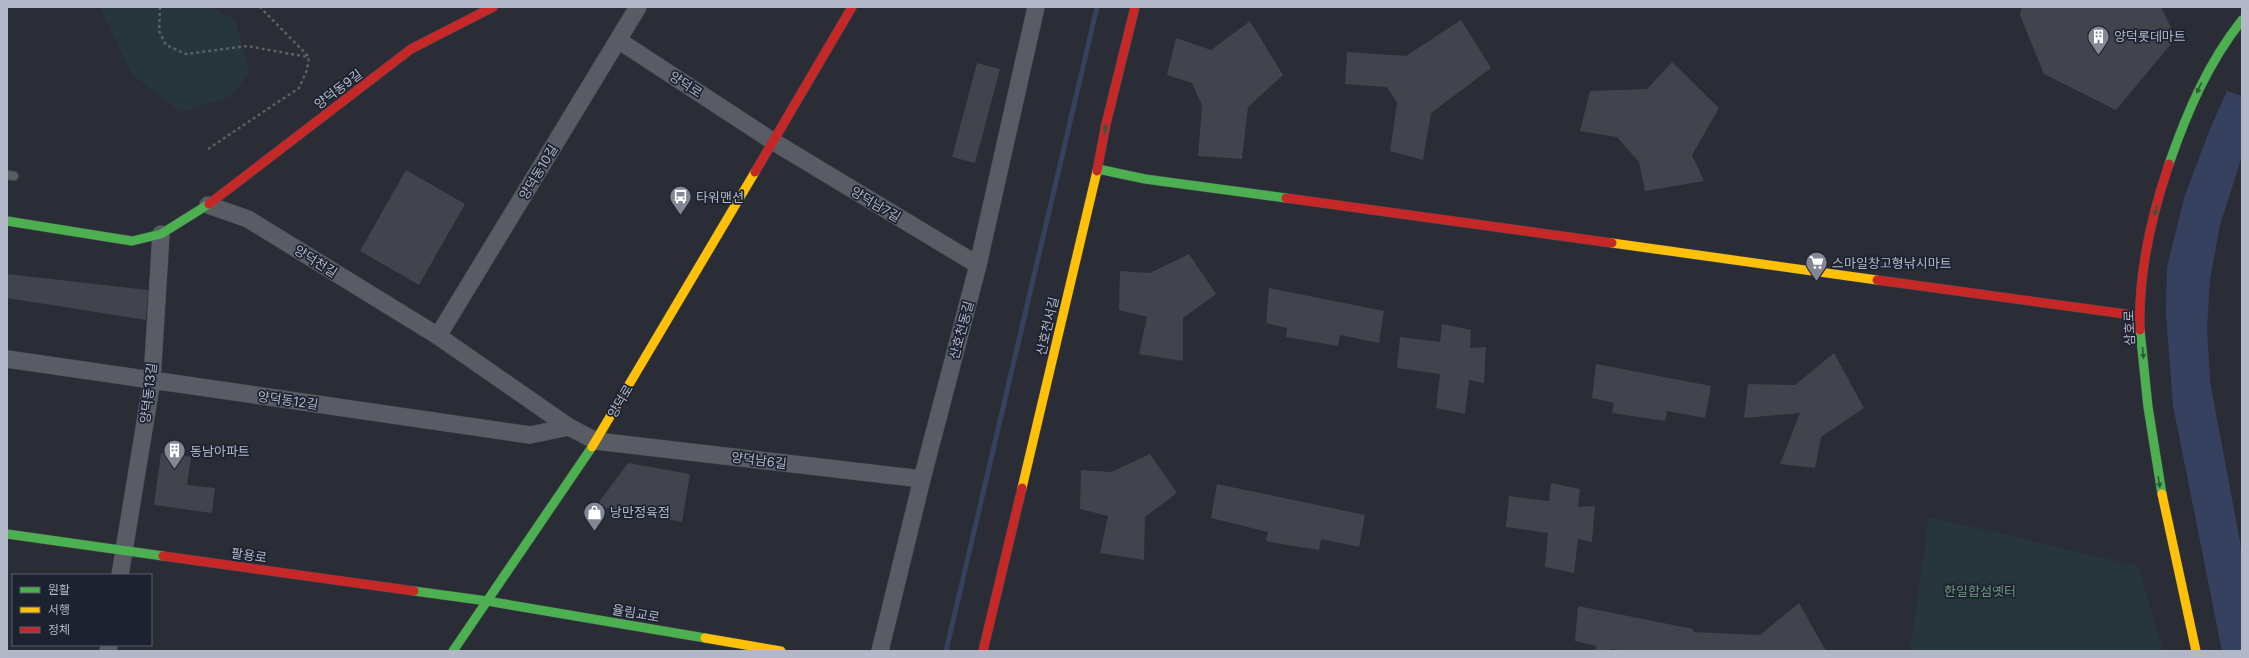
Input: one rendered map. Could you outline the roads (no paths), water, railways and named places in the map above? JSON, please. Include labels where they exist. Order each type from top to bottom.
[{"type":"main road","name":"양덕동9길","points":[[208,205],[411,50],[493,7]]},
{"type":"main road","name":"양덕로","points":[[453,651],[596,441],[774,142],[852,7]]},
{"type":"main road","name":"산호천서길","points":[[983,651],[1098,169],[1106,124],[1135,7]]},
{"type":"main road","points":[[2234,30],[2242,14]]},
{"type":"main road","name":"삼호로","points":[[2196,651],[2160,488],[2147,404],[2140,316],[2147,250],[2157,204],[2185,119],[2210,68],[2242,20]]},
{"type":"main road","points":[[2210,68],[2231,51]]},
{"type":"main road","points":[[1098,169],[1145,179],[2140,316]]},
{"type":"main road","points":[[7,221],[132,241],[161,234],[208,205]]},
{"type":"main road","name":"팔용로","points":[[7,534],[487,601]]},
{"type":"main road","name":"율림교로","points":[[487,601],[781,651]]},
{"type":"street","name":"양덕동10길","points":[[438,336],[638,7]]},
{"type":"street","name":"산호천동길","points":[[880,651],[922,479],[978,265],[1036,7]]},
{"type":"street","name":"양덕로","points":[[618,40],[774,142]]},
{"type":"street","name":"양덕남7길","points":[[774,142],[978,265]]},
{"type":"street","name":"양덕천길","points":[[208,205],[248,219],[438,336],[569,427],[596,441]]},
{"type":"street","name":"양덕동13길","points":[[120,574],[152,380],[161,234]]},
{"type":"street","name":"양덕동12길","points":[[7,359],[530,435],[569,427]]},
{"type":"street","name":"양덕남6길","points":[[596,441],[922,479]]},
{"type":"water","points":[[2227,91],[2242,96],[2242,156],[2220,225],[2210,280],[2207,328],[2210,381],[2242,553],[2242,651],[2222,651],[2173,406],[2166,315],[2167,267],[2185,195],[2210,129]]},
{"type":"waterway","points":[[946,651],[1097,7]]},
{"type":"place","name":"양덕롯데마트","points":[[2099,56]]},
{"type":"place","name":"타워맨션","points":[[680,216]]},
{"type":"place","name":"스마일창고형낚시마트","points":[[1816,282]]},
{"type":"place","name":"동남아파트","points":[[174,470]]},
{"type":"place","name":"낭만정육점","points":[[595,532]]},
{"type":"park label","name":"한일합섬옛터","points":[[1980,591]]}]
